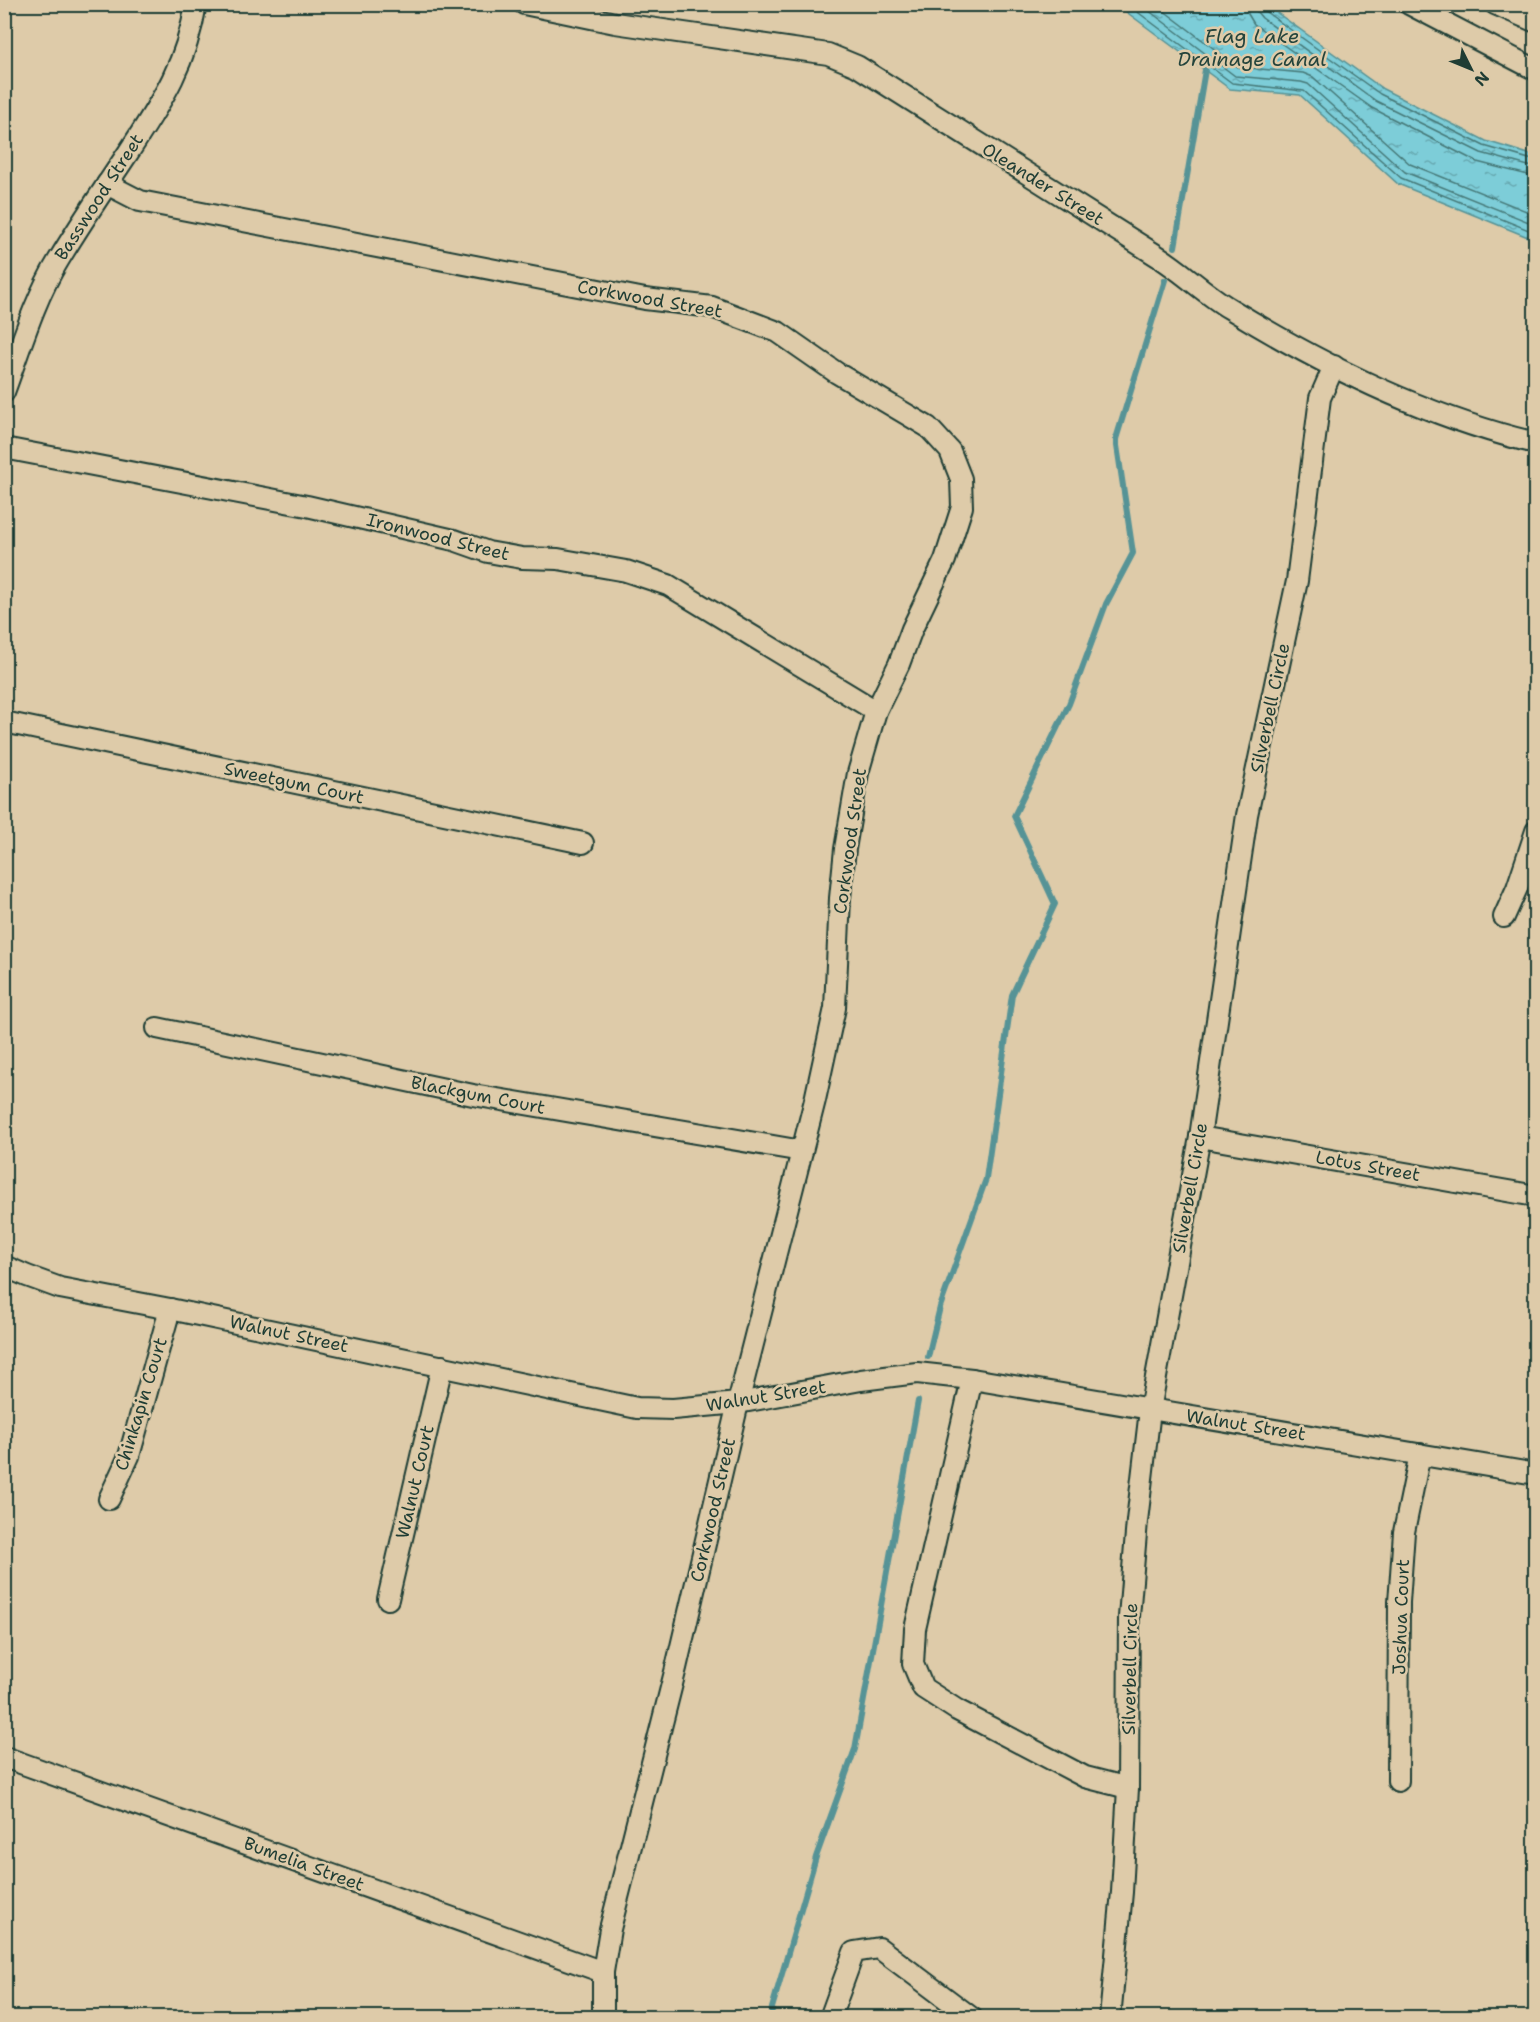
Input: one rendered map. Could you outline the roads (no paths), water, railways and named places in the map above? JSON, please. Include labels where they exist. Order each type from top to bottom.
[{"type":"street","name":"Basswood Street","points":[[4,392],[28,325],[57,263],[160,103],[177,71],[192,31],[196,4]]},
{"type":"street","name":"Oleander Street","points":[[524,4],[615,23],[828,54],[857,66],[1160,257],[1228,308],[1334,366],[1420,405],[1486,429],[1536,443]]},
{"type":"street","points":[[1409,4],[1497,52],[1536,70]]},
{"type":"street","points":[[1495,4],[1536,22]]},
{"type":"street","name":"Corkwood Street","points":[[107,184],[140,201],[645,299],[712,307],[778,332],[837,373],[928,427],[950,451],[961,479],[962,507],[945,560],[876,711],[858,773],[845,849],[840,898],[835,1008],[815,1100],[738,1403],[676,1668],[610,1929],[603,1972],[603,2018]]},
{"type":"street","name":"Silverbell Circle","points":[[1110,2018],[1122,1892],[1128,1788],[1129,1617],[1150,1410],[1200,1137],[1246,816],[1297,581],[1320,398],[1334,366]]},
{"type":"street","name":"Ironwood Street","points":[[4,448],[307,506],[454,540],[488,552],[522,558],[558,559],[627,571],[668,585],[876,711]]},
{"type":"street","name":"Sweetgum Court","points":[[4,723],[583,843]]},
{"type":"street","points":[[1504,917],[1517,888],[1536,831]]},
{"type":"street","name":"Blackgum Court","points":[[157,1028],[473,1095],[802,1151]]},
{"type":"street","name":"Lotus Street","points":[[1200,1137],[1536,1196]]},
{"type":"street","name":"Walnut Street","points":[[4,1266],[60,1288],[170,1309],[636,1408],[673,1409],[738,1403],[861,1380],[917,1373],[972,1379],[1536,1474]]},
{"type":"street","name":"Chinkapin Court","points":[[109,1498],[129,1456],[170,1309]]},
{"type":"street","name":"Walnut Court","points":[[388,1599],[442,1366]]},
{"type":"street","points":[[972,1379],[915,1629],[913,1664],[923,1688],[957,1710],[1084,1777],[1128,1788]]},
{"type":"street","name":"Joshua Court","points":[[1398,1781],[1399,1602],[1404,1532],[1420,1454]]},
{"type":"street","name":"Bumelia Street","points":[[4,1757],[603,1972]]},
{"type":"street","points":[[830,2018],[854,1952],[879,1948],[972,2018]]},
{"type":"water","name":"Flag Lake Drainage Canal","points":[[1117,5],[1266,5],[1383,89],[1486,141],[1535,156],[1535,240],[1398,184],[1300,95],[1230,89]]},
{"type":"waterway","points":[[1175,247],[1206,64]]},
{"type":"waterway","points":[[928,1357],[940,1307],[986,1179],[1012,995],[1055,904],[1014,816],[1069,704],[1106,604],[1133,553],[1116,439],[1165,280]]},
{"type":"waterway","points":[[771,2018],[816,1857],[855,1749],[918,1401]]}]
